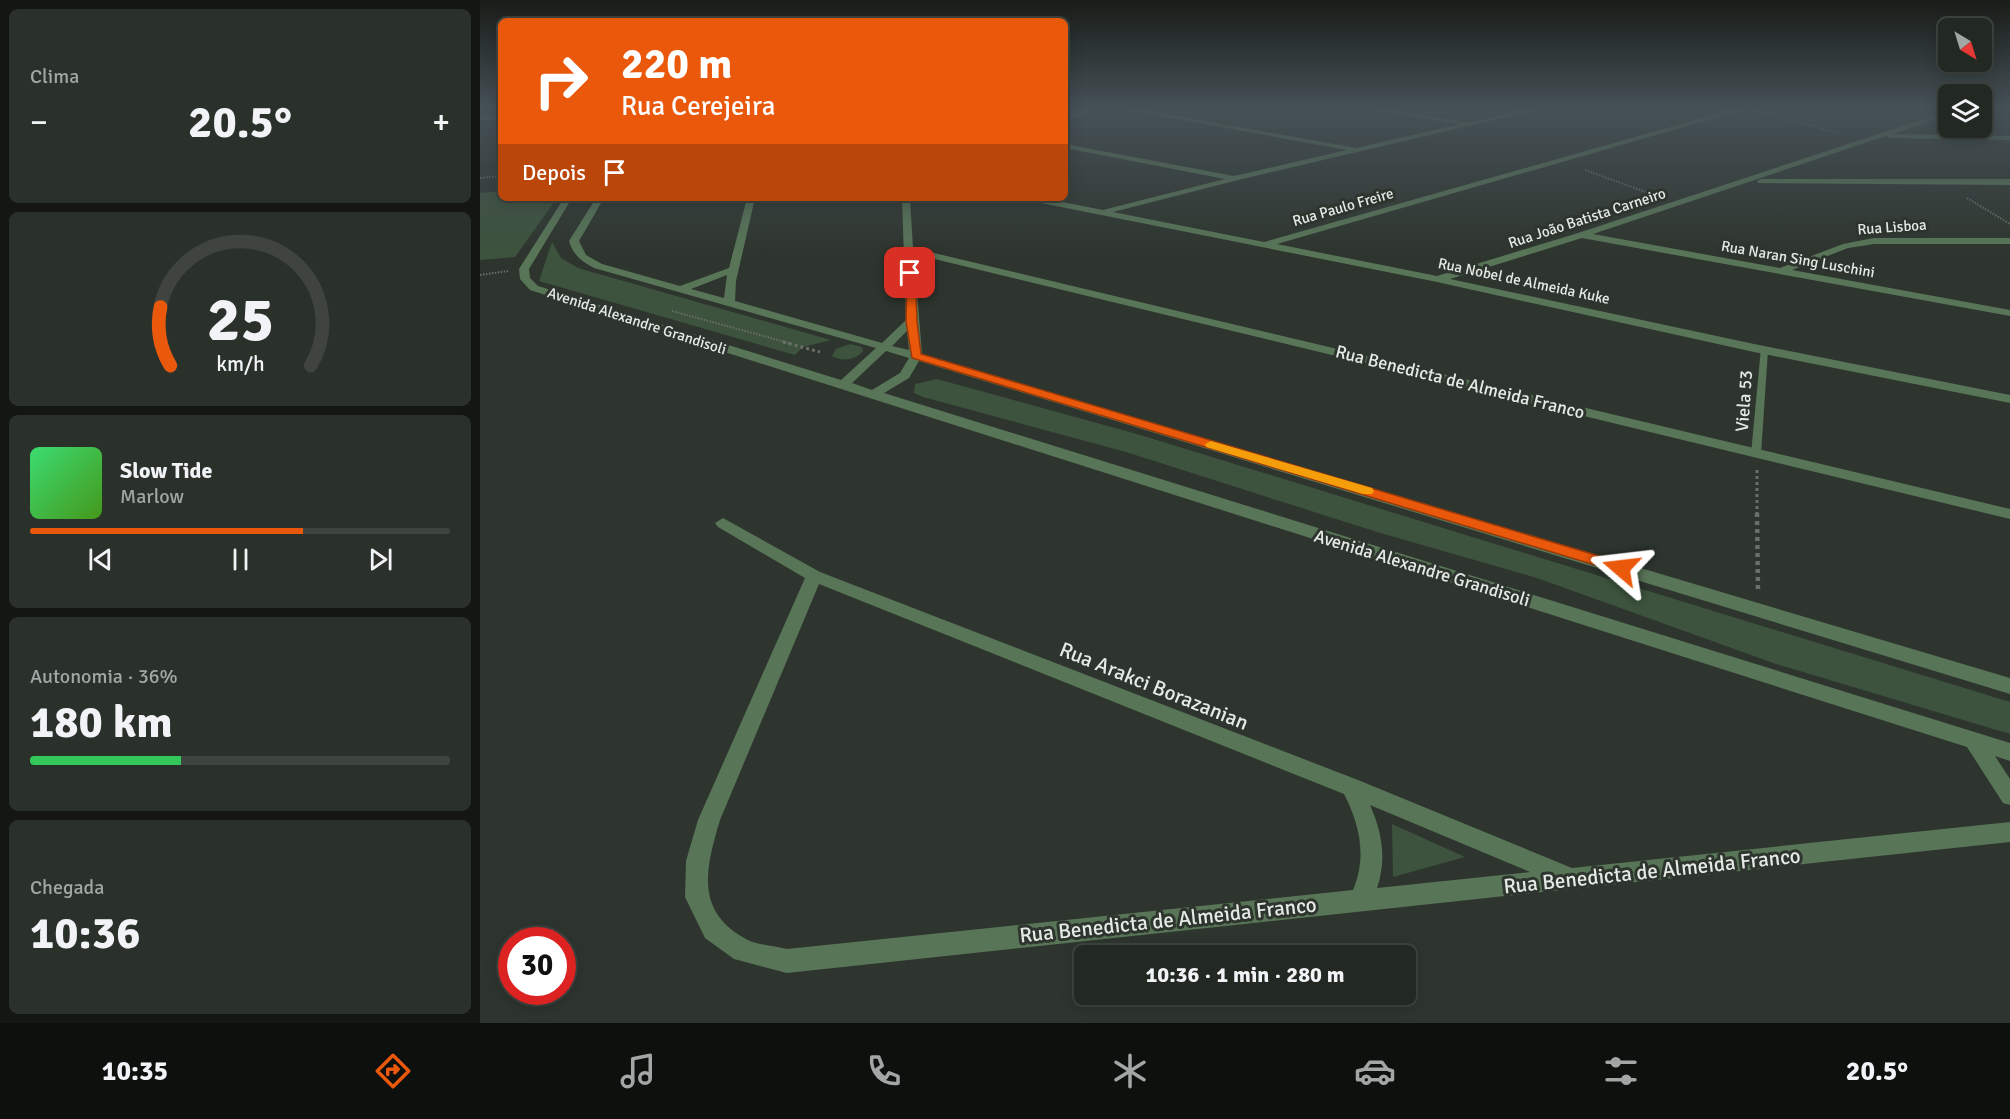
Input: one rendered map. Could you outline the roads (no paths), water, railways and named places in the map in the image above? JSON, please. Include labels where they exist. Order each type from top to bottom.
[{"type":"street","points":[[1123,157],[1237,178]]},
{"type":"street","points":[[1105,212],[1331,157]]},
{"type":"street","name":"Rua Paulo Freire","points":[[1263,245],[1577,157]]},
{"type":"street","name":"Rua João Batista Carneiro","points":[[1437,279],[1581,235],[1818,157]]},
{"type":"street","points":[[1749,181],[2010,182]]},
{"type":"street","name":"Avenida Alexandre Grandisoli","points":[[566,201],[524,269],[525,279],[534,288],[2010,752]]},
{"type":"street","points":[[598,201],[574,241],[576,251],[584,259],[598,266],[679,291],[916,356],[1758,608],[2010,686]]},
{"type":"street","points":[[729,303],[750,201]]},
{"type":"street","points":[[872,395],[905,375],[916,356],[906,201]]},
{"type":"street","name":"Rua Nobel de Almeida Kuke","points":[[1045,201],[1437,279],[1764,350],[2010,399]]},
{"type":"street","name":"Rua Naran Sing Luschini","points":[[1581,235],[2010,314]]},
{"type":"street","name":"Rua Lisboa","points":[[1781,271],[1846,246],[1874,241],[2009,241]]},
{"type":"street","name":"Rua Benedicta de Almeida Franco","points":[[910,250],[2010,514]]},
{"type":"street","points":[[679,291],[735,269]]},
{"type":"street","points":[[842,386],[912,321]]},
{"type":"street","name":"Rua Arakci Borazanian","points":[[723,523],[814,576],[1351,788],[1575,880]]},
{"type":"street","name":"Rua Benedicta de Almeida Franco","points":[[814,576],[709,820],[697,861],[696,897],[713,930],[742,951],[787,961],[1361,900],[1575,880],[2010,832]]},
{"type":"street","points":[[1972,740],[2010,796]]},
{"type":"street","points":[[1351,788],[1365,813],[1372,867],[1361,900]]},
{"type":"lane","name":"Viela 53","points":[[1756,454],[1764,350]]}]
